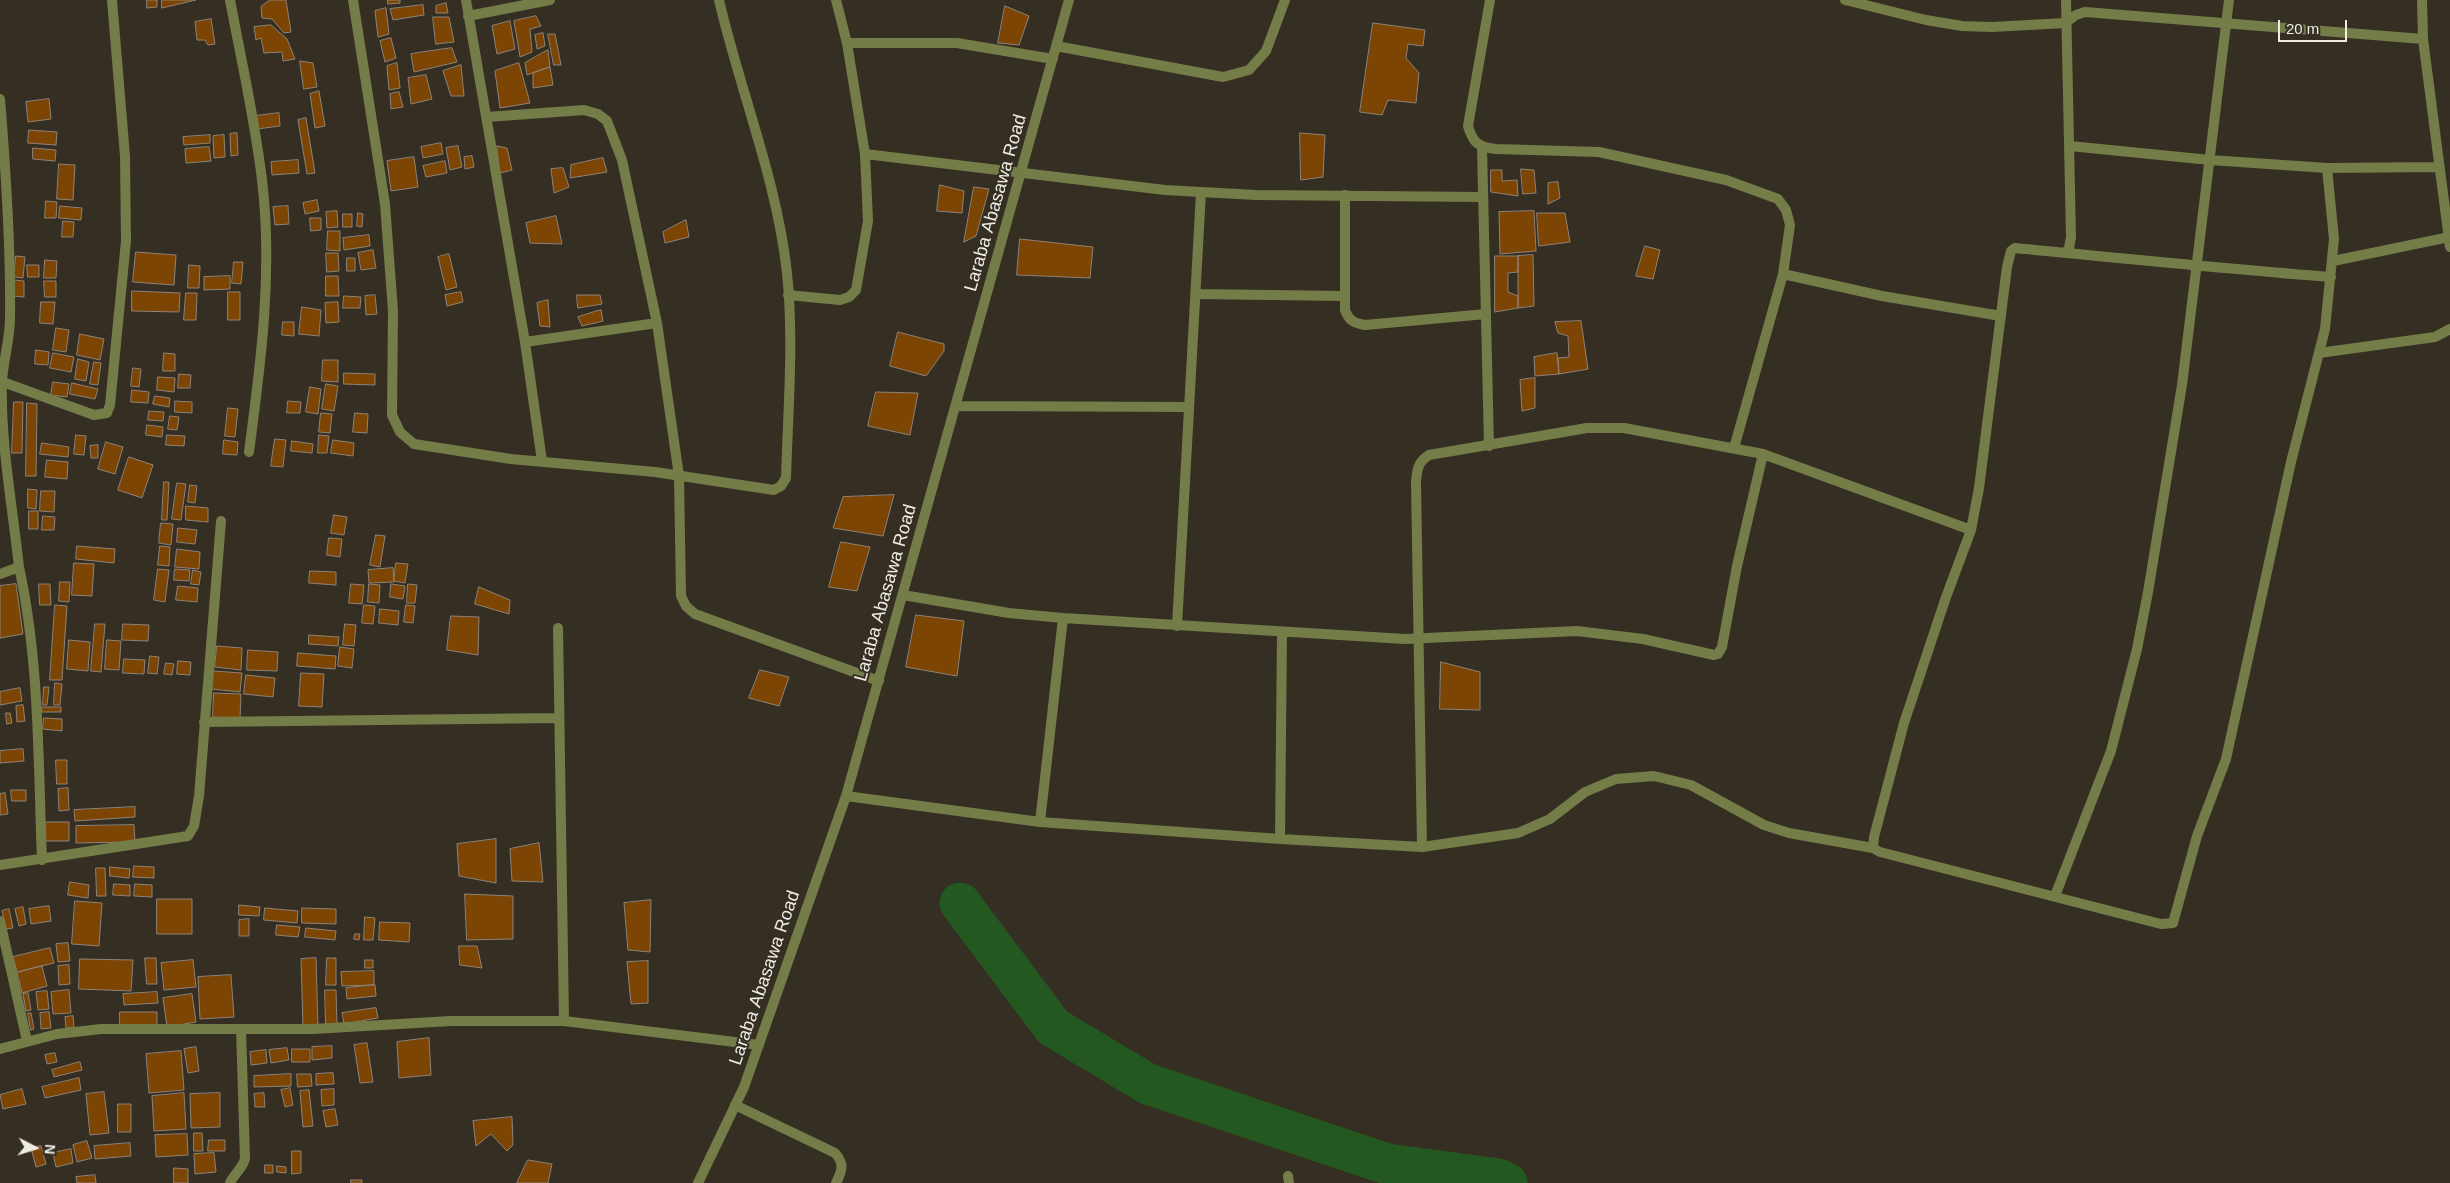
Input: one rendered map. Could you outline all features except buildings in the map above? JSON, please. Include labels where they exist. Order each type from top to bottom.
[{"type":"street","points":[[1,382],[94,415],[107,414],[110,405],[126,241],[125,156],[112,0]]},
{"type":"street","points":[[230,0],[262,179],[266,252],[262,356],[249,452]]},
{"type":"street","points":[[353,0],[385,204],[393,311],[392,415],[400,432],[414,444],[542,461],[679,476],[774,490],[781,486],[786,478],[789,317],[787,272],[773,196],[719,0]]},
{"type":"street","points":[[466,0],[525,342],[542,461]]},
{"type":"street","points":[[468,16],[550,0]]},
{"type":"street","points":[[788,295],[840,300],[849,297],[856,290],[868,221],[865,154],[847,44],[836,0]]},
{"type":"street","name":"Laraba Abasawa Road","points":[[698,1183],[735,1105],[759,1045],[846,796],[1069,0]]},
{"type":"street","points":[[1056,46],[1223,77],[1249,70],[1266,51],[1284,0]]},
{"type":"street","points":[[1490,0],[1468,126],[1473,141],[1482,147],[1599,152],[1726,180],[1778,199],[1786,210],[1790,224],[1782,274],[1734,448]]},
{"type":"street","points":[[1845,0],[1926,20],[1962,26],[1992,27],[2065,23],[2084,12],[2423,39]]},
{"type":"street","points":[[2066,0],[2071,238],[2066,252]]},
{"type":"street","points":[[2055,896],[2110,751],[2137,649],[2182,385],[2229,0]]},
{"type":"street","points":[[2333,261],[2450,240],[2438,167],[2423,39],[2422,0]]},
{"type":"street","points":[[847,44],[957,43],[1053,59]]},
{"type":"street","points":[[0,99],[6,176],[10,320],[1,382],[4,429],[19,567],[26,597],[34,662],[42,860]]},
{"type":"street","points":[[487,117],[584,110],[598,114],[607,121],[622,160],[657,323],[679,476],[681,596],[686,606],[695,614],[878,681]]},
{"type":"street","points":[[2070,146],[2210,160],[2327,168],[2438,167]]},
{"type":"street","points":[[1482,147],[1490,446]]},
{"type":"street","points":[[865,154],[1166,190],[1483,197]]},
{"type":"street","points":[[846,796],[1040,822],[1280,840],[1422,847],[1518,833],[1550,819],[1585,792],[1616,779],[1654,776],[1691,786],[1764,825],[1790,833],[1873,848],[1880,852],[2161,924],[2173,922],[2176,918],[2197,836],[2226,759],[2291,462],[2325,329],[2334,239],[2327,168]]},
{"type":"street","points":[[1177,626],[1201,192]]},
{"type":"street","points":[[1345,195],[1345,310],[1348,318],[1354,323],[1365,325],[1486,314]]},
{"type":"street","points":[[1873,848],[1874,837],[1904,723],[1945,600],[1971,530],[1980,488],[2008,260],[2011,251],[2015,248],[2066,252],[2196,267],[2331,277]]},
{"type":"street","points":[[1782,274],[1882,296],[2001,316]]},
{"type":"street","points":[[1195,294],[1345,296]]},
{"type":"street","points":[[525,342],[657,323]]},
{"type":"street","points":[[2319,353],[2435,337],[2450,329]]},
{"type":"street","points":[[956,406],[1189,406]]},
{"type":"street","points":[[1422,847],[1416,482],[1417,468],[1422,459],[1429,455],[1587,428],[1624,428],[1763,454],[1971,530]]},
{"type":"street","points":[[903,595],[1009,613],[1063,618],[1404,639],[1576,631],[1643,639],[1704,654],[1718,654],[1722,647],[1737,566],[1763,454]]},
{"type":"street","points":[[0,865],[188,836],[194,826],[199,796],[221,521]]},
{"type":"street","points":[[0,574],[19,567]]},
{"type":"street","points":[[1040,822],[1063,618]]},
{"type":"street","points":[[558,628],[564,1021]]},
{"type":"street","points":[[1280,840],[1282,632]]},
{"type":"street","points":[[204,722],[560,718]]},
{"type":"street","points":[[0,921],[27,1041]]},
{"type":"street","points":[[0,1049],[57,1034],[101,1029],[313,1029],[452,1022],[564,1021],[759,1045]]},
{"type":"street","points":[[230,1183],[233,1176],[244,1165],[245,1159],[240,1029]]},
{"type":"street","points":[[735,1105],[835,1153],[841,1160],[843,1168],[836,1183]]},
{"type":"waterway","points":[[960,903],[1053,1027],[1148,1084],[1387,1164],[1499,1179],[1507,1183]]}]
